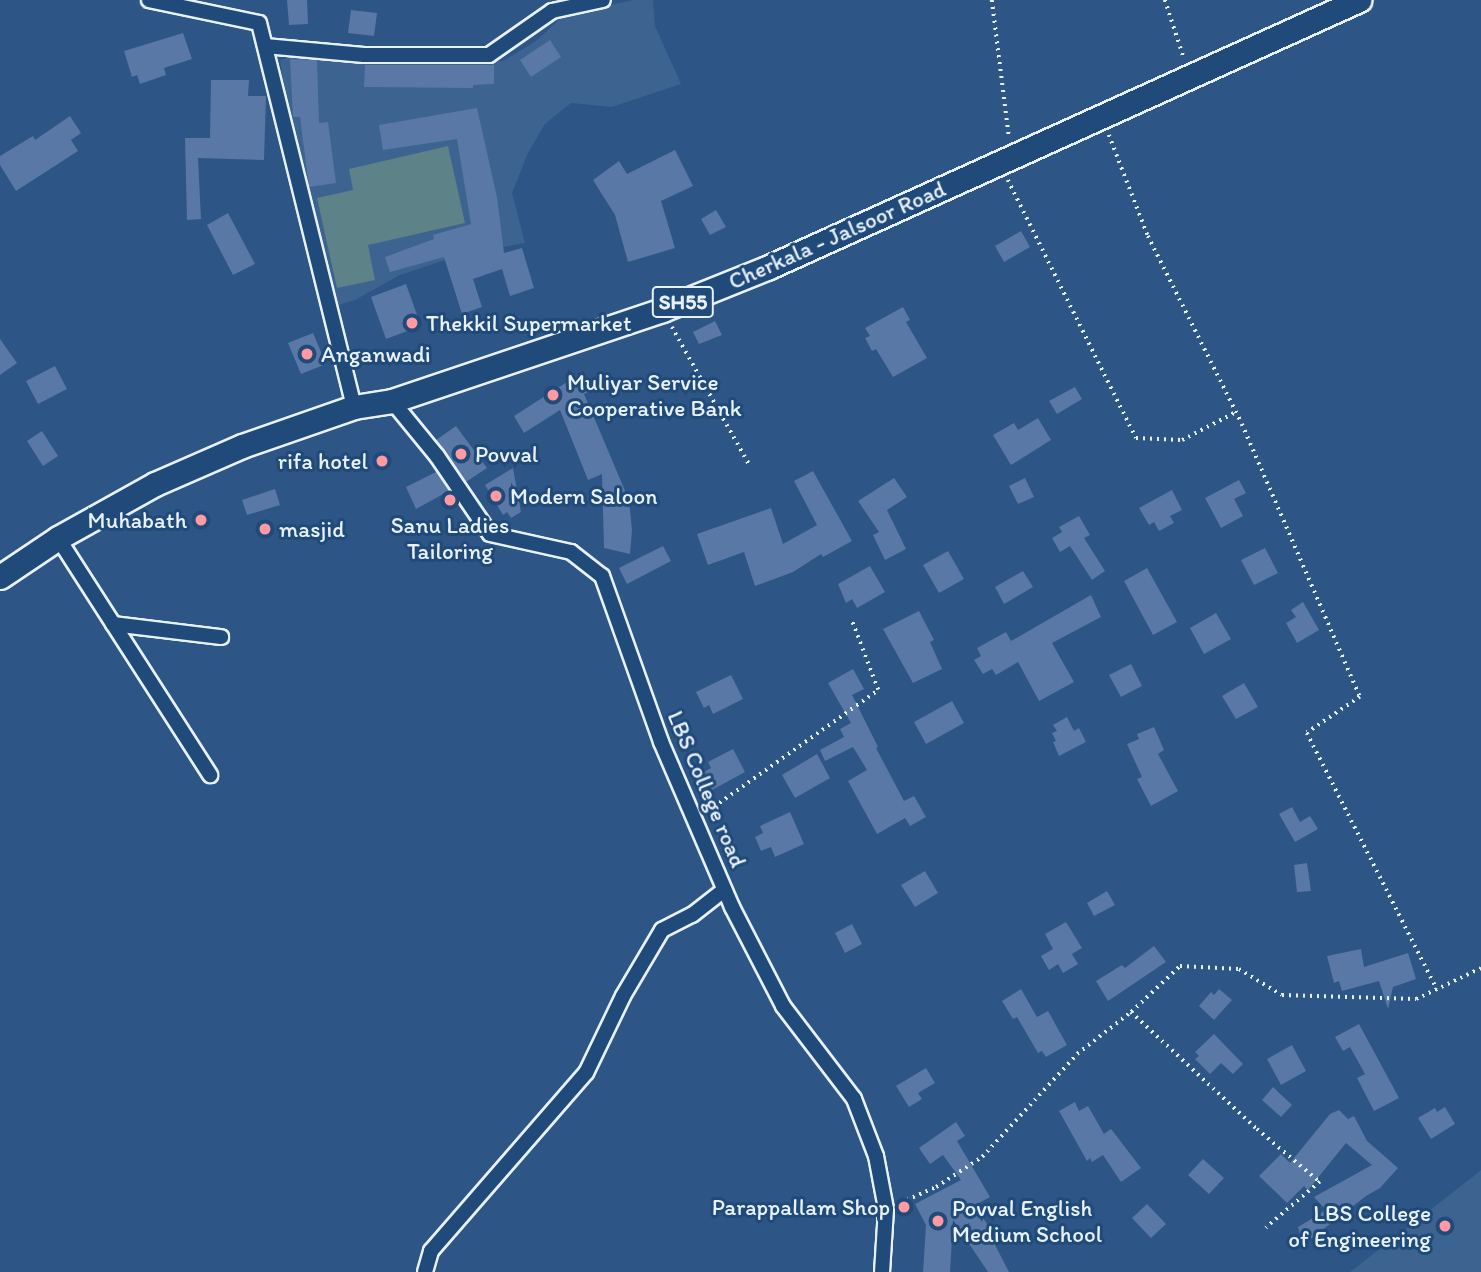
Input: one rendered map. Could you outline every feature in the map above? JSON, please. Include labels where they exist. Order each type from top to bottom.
[{"type":"main road","name":"Cherkala - Jalsoor Road","points":[[0,577],[58,538],[155,484],[242,446],[354,407],[392,401],[663,310],[769,267],[1359,0]]},
{"type":"street","points":[[149,0],[259,23],[354,407]]},
{"type":"street","points":[[265,46],[364,55],[489,55],[552,11],[603,0]]},
{"type":"street","name":"LBS College road","points":[[392,401],[437,456],[490,534],[571,552],[602,576],[662,742],[724,890],[783,1006],[854,1099],[876,1156],[886,1209],[882,1272]]},
{"type":"street","points":[[58,538],[209,775]]},
{"type":"street","points":[[113,624],[221,637]]},
{"type":"street","points":[[425,1272],[431,1251],[586,1073],[623,996],[662,930],[692,915],[724,890]]},
{"type":"path","points":[[992,0],[1006,160],[1136,438],[1182,440],[1237,412]]},
{"type":"path","points":[[1165,0],[1191,76]]},
{"type":"path","points":[[1101,116],[1148,236],[1237,412],[1360,697],[1307,733],[1437,989]]},
{"type":"path","points":[[663,310],[749,464]]},
{"type":"path","points":[[695,820],[878,690],[851,620]]},
{"type":"path","points":[[886,1209],[936,1187],[982,1157],[1077,1054],[1131,1012],[1180,966],[1239,969],[1282,995],[1416,999],[1481,968]]},
{"type":"path","points":[[1131,1012],[1257,1129],[1320,1182],[1266,1228]]},
{"type":"shaded area","points":[[633,0],[653,0],[655,26],[681,84],[612,107],[571,103],[545,124],[528,153],[512,193],[525,243],[463,254],[400,275],[355,300],[332,307],[290,126],[280,60],[301,54],[362,63],[503,61],[536,41],[563,16]]},
{"type":"shaded area","name":"LBS College of Engineering","points":[[1481,1170],[1481,1272],[1350,1272],[1470,1179]]},
{"type":"green space","points":[[448,146],[465,223],[368,245],[375,280],[337,288],[317,198],[353,190],[349,169]]},
{"type":"building","points":[[287,0],[307,0],[308,24],[289,25]]},
{"type":"building","points":[[351,10],[377,13],[374,36],[348,33]]},
{"type":"building","points":[[183,33],[192,59],[164,68],[166,75],[140,84],[137,75],[132,77],[124,51]]},
{"type":"building","points":[[550,40],[561,57],[531,77],[520,60]]},
{"type":"building","points":[[290,59],[317,60],[319,123],[328,122],[336,183],[309,187],[300,117],[293,117]]},
{"type":"building","points":[[365,65],[494,65],[494,84],[473,85],[473,88],[364,87]]},
{"type":"building","points":[[211,80],[249,80],[248,96],[266,96],[264,160],[198,158],[201,219],[187,220],[185,138],[210,138]]},
{"type":"building","points":[[477,108],[497,197],[504,253],[522,248],[534,288],[510,296],[502,269],[473,279],[482,307],[462,314],[444,257],[390,272],[385,257],[434,239],[433,235],[471,224],[457,139],[383,150],[379,125]]},
{"type":"building","points":[[70,116],[81,133],[71,140],[78,151],[16,191],[0,165],[0,156],[33,136],[35,140]]},
{"type":"building","points":[[675,150],[693,186],[661,201],[675,248],[628,262],[615,215],[593,180],[619,161],[627,174]]},
{"type":"building","points":[[716,210],[726,227],[710,235],[701,219]]},
{"type":"building","points":[[228,213],[255,264],[233,275],[207,225]]},
{"type":"building","points":[[1021,231],[1030,247],[1004,262],[995,246]]},
{"type":"building","points":[[406,284],[421,326],[386,339],[371,297]]},
{"type":"building","points":[[903,307],[910,320],[906,322],[927,358],[893,377],[876,349],[872,351],[865,338],[870,336],[865,328]]},
{"type":"building","points":[[715,321],[722,335],[699,344],[693,332]]},
{"type":"building","name":"Anganwadi","points":[[313,333],[326,364],[301,374],[288,343]]},
{"type":"building","points":[[0,339],[17,363],[0,375]]},
{"type":"building","points":[[55,366],[67,389],[38,404],[26,381]]},
{"type":"building","points":[[581,373],[592,390],[584,394],[629,500],[632,530],[630,554],[604,548],[602,474],[588,480],[560,410],[524,433],[514,416]]},
{"type":"building","points":[[1075,387],[1082,399],[1057,414],[1049,401]]},
{"type":"building","points":[[1038,418],[1051,440],[1011,465],[993,435],[1014,423],[1018,430]]},
{"type":"building","name":"Povval","points":[[456,426],[487,468],[466,482],[436,440]]},
{"type":"building","points":[[42,431],[58,456],[43,466],[27,441]]},
{"type":"building","points":[[513,468],[521,512],[511,518],[507,512],[503,515],[485,485]]},
{"type":"building","points":[[813,471],[852,541],[823,557],[821,554],[793,572],[755,586],[744,552],[708,565],[697,534],[771,508],[783,544],[817,525],[794,481]]},
{"type":"building","points":[[436,472],[449,491],[416,509],[406,487]]},
{"type":"building","points":[[894,478],[907,497],[887,510],[906,549],[885,560],[873,535],[879,532],[858,501]]},
{"type":"building","points":[[1025,478],[1034,497],[1018,504],[1009,486]]},
{"type":"building","points":[[1239,480],[1246,493],[1234,499],[1243,516],[1221,528],[1205,498]]},
{"type":"building","points":[[275,489],[280,505],[247,515],[242,500]]},
{"type":"building","points":[[1172,490],[1182,510],[1170,516],[1174,523],[1159,531],[1154,522],[1149,525],[1139,508]]},
{"type":"building","points":[[1079,516],[1090,535],[1084,538],[1105,571],[1092,580],[1070,546],[1060,552],[1052,538],[1062,532],[1059,527]]},
{"type":"building","points":[[663,546],[671,561],[627,584],[619,568]]},
{"type":"building","points":[[1265,548],[1278,573],[1254,585],[1241,560]]},
{"type":"building","points":[[948,551],[964,579],[939,593],[923,565]]},
{"type":"building","points":[[870,566],[885,592],[857,608],[852,599],[846,603],[838,584]]},
{"type":"building","points":[[1147,568],[1177,622],[1153,635],[1124,581]]},
{"type":"building","points":[[1023,571],[1033,587],[1004,604],[995,587]]},
{"type":"building","points":[[1091,595],[1101,617],[1052,643],[1074,682],[1039,701],[1018,662],[996,675],[992,669],[983,674],[974,660],[981,656],[977,648],[1006,632],[1011,641]]},
{"type":"building","points":[[1303,602],[1319,630],[1297,643],[1286,623],[1296,617],[1291,610]]},
{"type":"building","points":[[919,611],[934,640],[930,642],[942,669],[913,683],[883,629]]},
{"type":"building","points":[[1216,613],[1231,639],[1204,654],[1190,628]]},
{"type":"building","points":[[1131,664],[1142,686],[1121,697],[1109,675]]},
{"type":"building","points":[[853,669],[864,689],[852,695],[878,747],[876,748],[904,801],[914,796],[926,817],[910,826],[905,818],[877,834],[848,781],[867,770],[853,747],[825,761],[820,750],[844,737],[840,729],[851,723],[828,683]]},
{"type":"building","points":[[731,675],[743,699],[713,714],[709,705],[704,708],[696,692]]},
{"type":"building","points":[[1244,683],[1258,707],[1236,719],[1222,696]]},
{"type":"building","points":[[952,701],[964,723],[926,744],[914,722]]},
{"type":"building","points":[[1067,717],[1074,731],[1079,728],[1086,742],[1059,756],[1053,742],[1056,741],[1052,733],[1057,731],[1053,725]]},
{"type":"building","points":[[1154,727],[1164,750],[1158,754],[1178,791],[1151,806],[1137,779],[1142,777],[1127,744],[1139,739],[1137,734]]},
{"type":"building","points":[[733,749],[745,772],[712,790],[702,773],[711,768],[708,762]]},
{"type":"building","points":[[817,754],[830,778],[795,798],[782,775]]},
{"type":"building","points":[[1292,807],[1300,822],[1310,816],[1318,829],[1295,842],[1279,814]]},
{"type":"building","points":[[790,812],[804,844],[775,857],[771,847],[761,851],[755,837],[763,833],[760,826]]},
{"type":"building","points":[[1307,863],[1311,891],[1297,892],[1294,865]]},
{"type":"building","points":[[925,871],[938,893],[915,907],[901,885]]},
{"type":"building","points":[[1107,891],[1115,905],[1094,916],[1087,903]]},
{"type":"building","points":[[1066,922],[1082,948],[1072,954],[1078,964],[1063,973],[1058,964],[1049,970],[1041,956],[1053,949],[1045,934]]},
{"type":"building","points":[[852,924],[862,944],[845,953],[835,933]]},
{"type":"building","points":[[1154,946],[1166,962],[1108,1001],[1096,981],[1122,965],[1125,968]]},
{"type":"building","points":[[1361,949],[1364,967],[1408,953],[1416,979],[1393,987],[1388,1009],[1379,981],[1342,991],[1339,981],[1334,983],[1327,956]]},
{"type":"building","points":[[1021,989],[1037,1017],[1048,1011],[1067,1045],[1046,1057],[1042,1051],[1038,1053],[1017,1017],[1013,1019],[1002,1001]]},
{"type":"building","points":[[1219,989],[1232,1000],[1214,1020],[1199,1006],[1211,992],[1214,995]]},
{"type":"building","points":[[1359,1024],[1399,1098],[1374,1111],[1357,1078],[1365,1074],[1350,1047],[1343,1051],[1335,1037]]},
{"type":"building","points":[[1214,1034],[1243,1064],[1233,1074],[1221,1063],[1210,1074],[1195,1059],[1199,1056],[1195,1052]]},
{"type":"building","points":[[1292,1045],[1306,1071],[1281,1085],[1267,1059]]},
{"type":"building","points":[[926,1068],[935,1083],[918,1093],[922,1099],[909,1107],[896,1086]]},
{"type":"building","points":[[1273,1087],[1292,1105],[1281,1117],[1262,1100]]},
{"type":"building","points":[[1075,1102],[1079,1111],[1088,1106],[1104,1134],[1111,1129],[1141,1168],[1121,1182],[1103,1155],[1092,1162],[1090,1158],[1087,1161],[1059,1111]]},
{"type":"building","points":[[1445,1107],[1455,1124],[1431,1139],[1418,1118],[1435,1108],[1437,1112]]},
{"type":"building","points":[[1339,1110],[1348,1119],[1354,1116],[1367,1141],[1398,1168],[1380,1188],[1303,1245],[1298,1227],[1326,1210],[1314,1197],[1372,1165],[1346,1143],[1308,1190],[1304,1186],[1287,1203],[1259,1176],[1281,1154],[1290,1163],[1330,1114]]},
{"type":"building","points":[[956,1122],[965,1136],[957,1141],[990,1197],[975,1205],[999,1243],[995,1245],[1009,1272],[988,1272],[953,1220],[950,1272],[923,1272],[926,1225],[915,1204],[961,1180],[943,1155],[930,1164],[919,1148]]},
{"type":"building","points":[[1203,1159],[1224,1178],[1209,1194],[1188,1175]]},
{"type":"building","points":[[1147,1204],[1166,1224],[1151,1238],[1132,1218]]},
{"type":"place","name":"Thekkil Supermarket","points":[[412,323]]},
{"type":"place","name":"Anganwadi","points":[[307,354]]},
{"type":"place","name":"Muliyar Service Cooperative Bank","points":[[553,395]]},
{"type":"place","name":"Povval","points":[[461,454]]},
{"type":"place","name":"rifa hotel","points":[[382,461]]},
{"type":"place","name":"Modern Saloon","points":[[496,496]]},
{"type":"place","name":"Sanu Ladies Tailoring","points":[[450,500]]},
{"type":"place","name":"Muhabath","points":[[201,520]]},
{"type":"place","name":"masjid","points":[[265,529]]},
{"type":"place","name":"Parappallam Shop","points":[[904,1207]]},
{"type":"place","name":"Povval English Medium School","points":[[938,1221]]},
{"type":"place","name":"LBS College of Engineering","points":[[1445,1226]]}]
